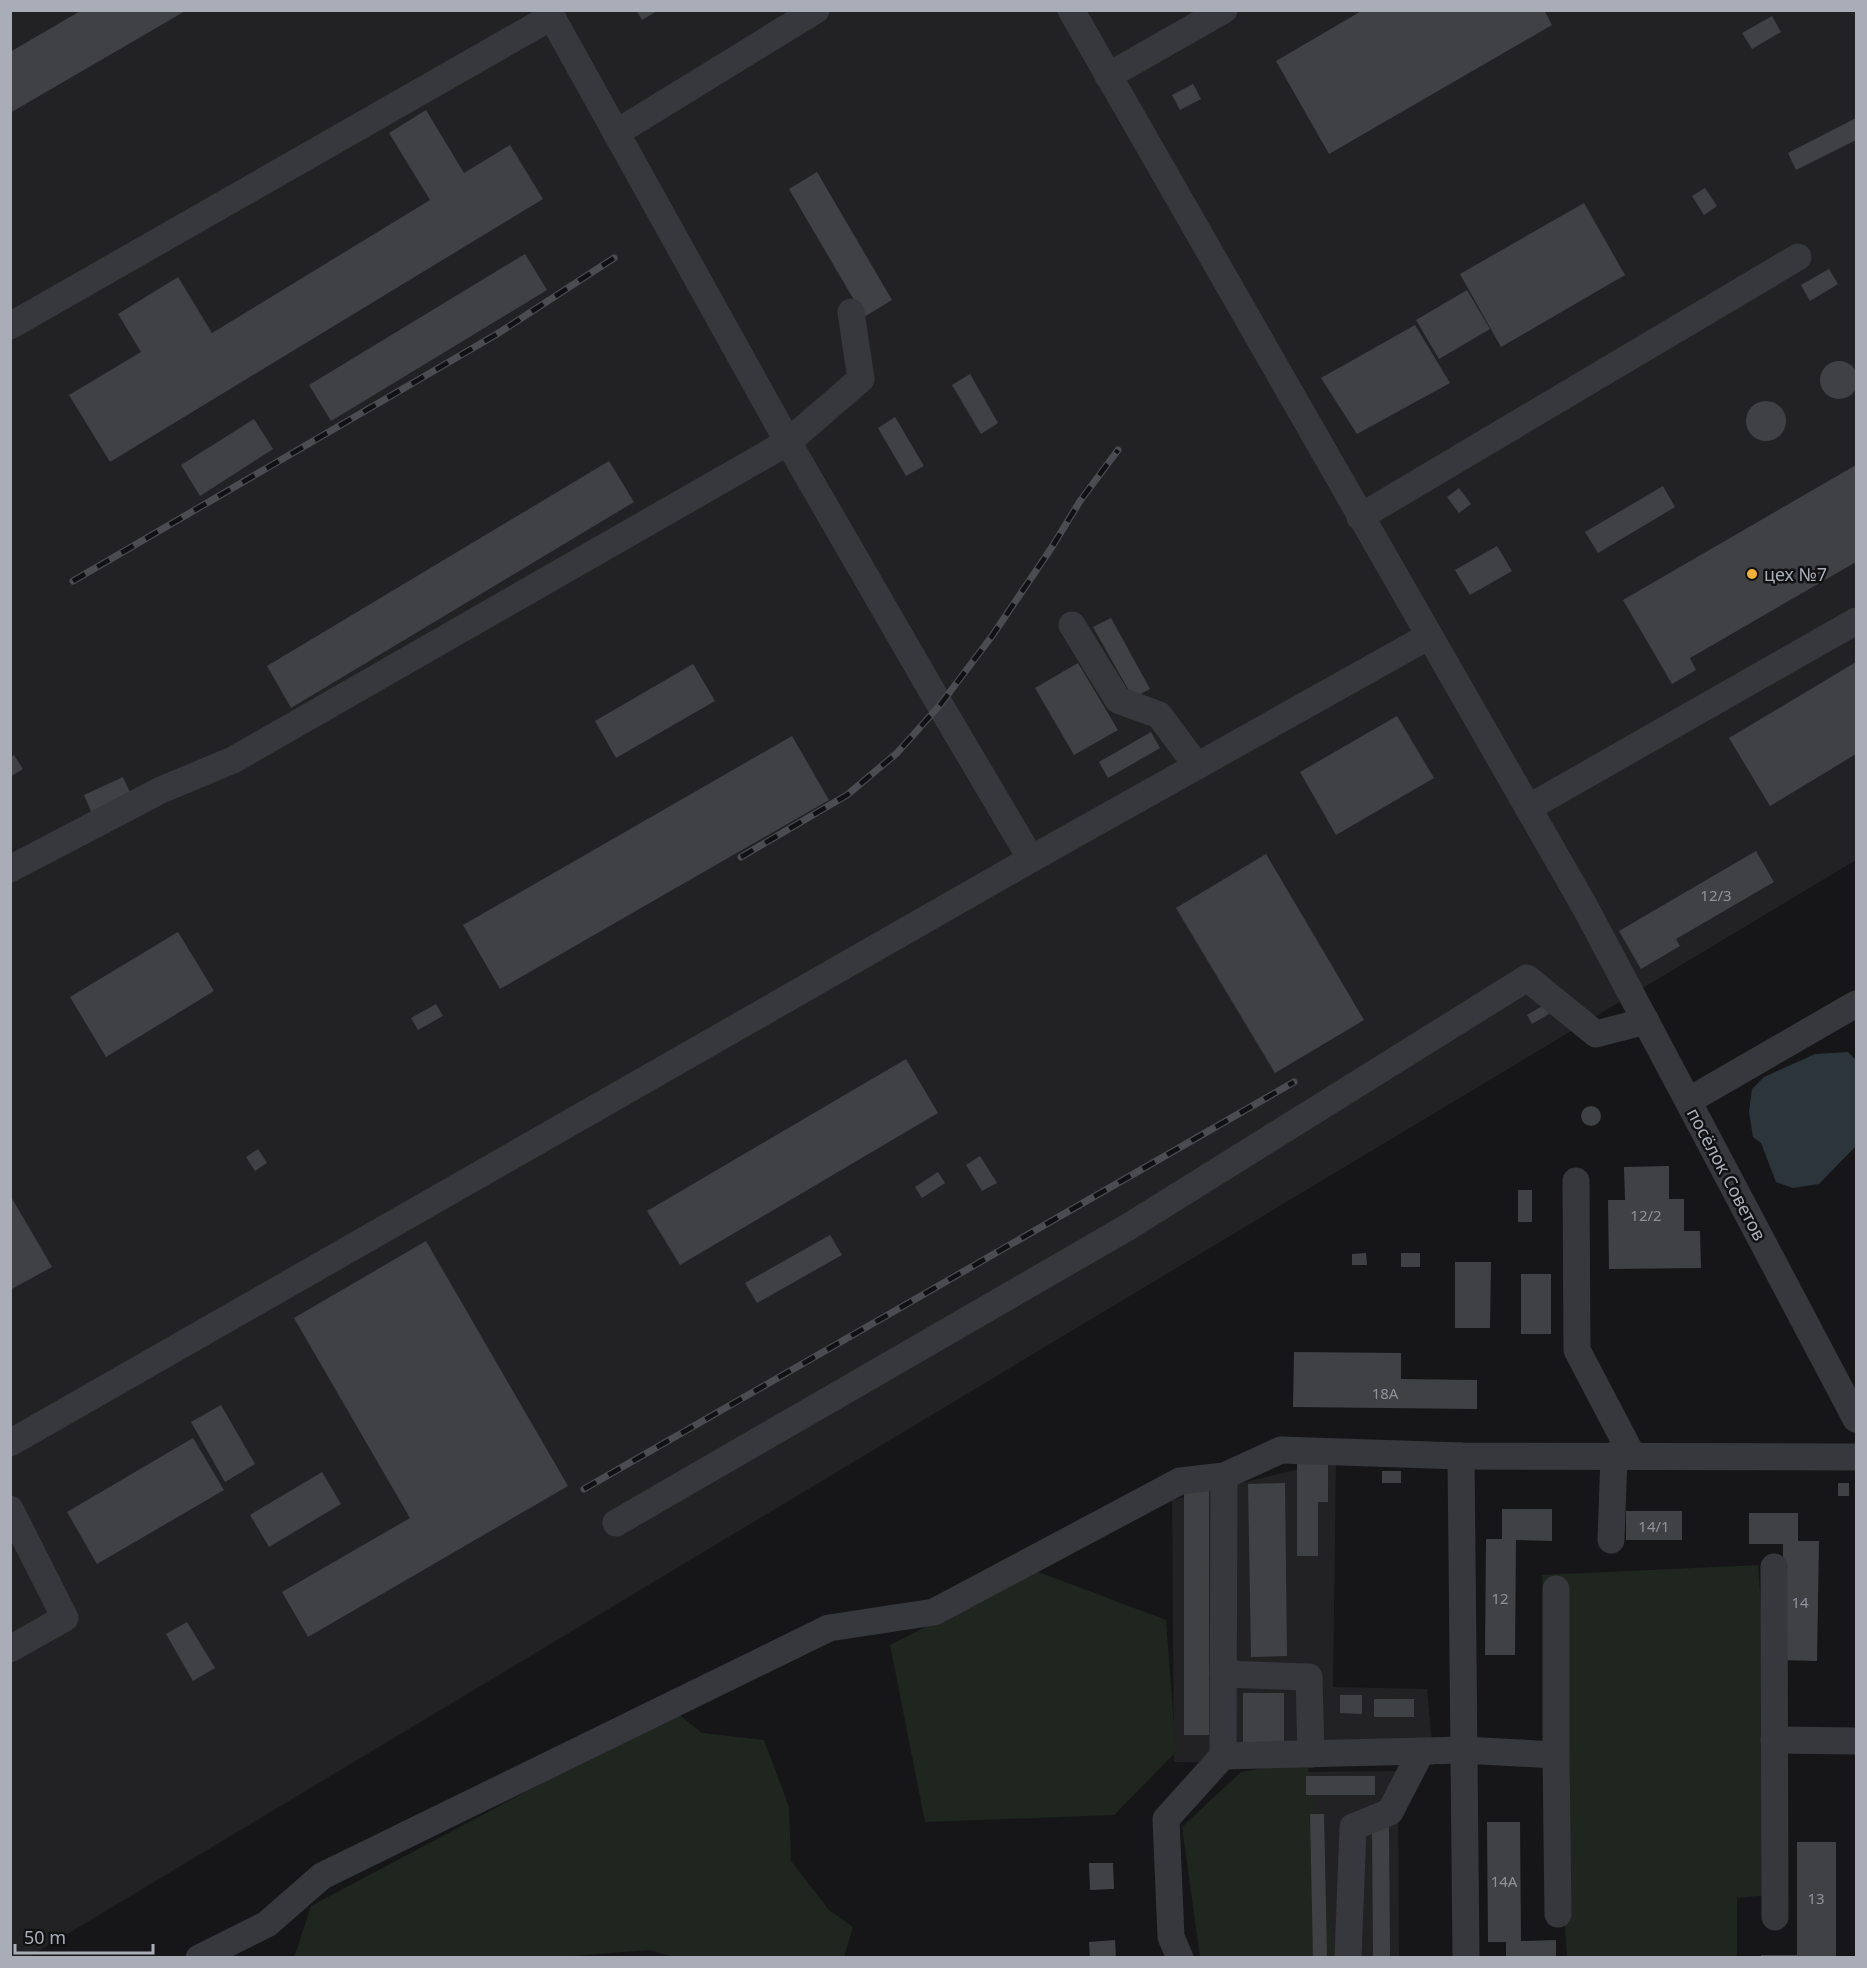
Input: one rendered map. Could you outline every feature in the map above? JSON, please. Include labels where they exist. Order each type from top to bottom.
[{"type":"street","points":[[616,133],[816,10]]},
{"type":"street","points":[[1071,10],[1585,907],[1689,1101]]},
{"type":"street","points":[[1107,76],[1224,10]]},
{"type":"street","points":[[10,326],[549,14],[788,442],[1031,859]]},
{"type":"street","points":[[1360,517],[1798,256]]},
{"type":"street","points":[[10,869],[161,790],[233,760],[788,442],[861,379],[851,312]]},
{"type":"street","points":[[1528,808],[1857,621]]},
{"type":"street","points":[[1072,625],[1118,700],[1159,715],[1197,766]]},
{"type":"street","points":[[10,1443],[1031,859],[1429,636]]},
{"type":"street","points":[[616,1523],[1128,1227],[1527,978],[1596,1034],[1646,1021]]},
{"type":"street","name":"посёлок Советов","points":[[1857,1005],[1689,1101],[1845,1376],[1857,1419]]},
{"type":"street","points":[[1576,1181],[1577,1350],[1623,1455],[1611,1540]]},
{"type":"street","points":[[199,1958],[267,1924],[321,1876],[829,1628],[934,1612],[1180,1481],[1224,1476],[1281,1450],[1461,1456],[1857,1457]]},
{"type":"street","points":[[1461,1456],[1466,1958]]},
{"type":"street","points":[[1180,1958],[1171,1937],[1166,1819],[1223,1756],[1224,1476]]},
{"type":"street","points":[[10,1509],[65,1618],[10,1649]]},
{"type":"street","points":[[1774,1567],[1775,1917]]},
{"type":"street","points":[[1556,1589],[1558,1914]]},
{"type":"street","points":[[1223,1674],[1309,1677],[1311,1754]]},
{"type":"street","points":[[1774,1740],[1857,1741]]},
{"type":"street","points":[[1223,1756],[1463,1750],[1556,1755]]},
{"type":"street","points":[[1348,1958],[1353,1827],[1390,1812],[1421,1752]]},
{"type":"shaded area","points":[[11,11],[1856,11],[1856,860],[29,1957],[11,1958]]},
{"type":"shaded area","points":[[1848,1052],[1856,1060],[1856,1146],[1819,1184],[1793,1188],[1776,1182],[1761,1143],[1753,1137],[1749,1112],[1752,1089],[1764,1077],[1815,1054]]},
{"type":"shaded area","points":[[1336,1460],[1333,1687],[1427,1689],[1434,1765],[1174,1762],[1172,1500]]},
{"type":"shaded area","points":[[1758,1565],[1781,1894],[1737,1898],[1737,1957],[1567,1957],[1542,1575]]},
{"type":"shaded area","points":[[1036,1571],[1166,1620],[1176,1752],[1114,1815],[925,1822],[890,1645]]},
{"type":"shaded area","points":[[676,1712],[702,1733],[764,1740],[789,1807],[791,1861],[829,1910],[853,1927],[844,1957],[677,1958],[649,1950],[574,1956],[574,1958],[294,1958],[311,1906]]},
{"type":"shaded area","points":[[1307,1761],[1336,1957],[1200,1957],[1182,1827],[1241,1772]]},
{"type":"shaded area","points":[[1398,1771],[1399,1957],[1300,1957],[1300,1772]]},
{"type":"building","points":[[82,10],[187,10],[10,113],[10,52]]},
{"type":"building","points":[[636,10],[659,10],[642,20]]},
{"type":"building","points":[[1363,10],[1544,10],[1552,25],[1329,154],[1276,61]]},
{"type":"building","points":[[1772,16],[1781,32],[1752,49],[1742,33]]},
{"type":"building","points":[[1193,84],[1201,99],[1180,110],[1172,95]]},
{"type":"building","points":[[426,110],[464,173],[510,145],[543,199],[110,462],[69,395],[141,352],[118,314],[178,277],[212,333],[430,200],[389,133]]},
{"type":"building","points":[[1856,118],[1856,140],[1796,170],[1788,153]]},
{"type":"building","points":[[817,172],[892,300],[864,317],[789,189]]},
{"type":"building","points":[[1705,188],[1717,206],[1704,215],[1692,196]]},
{"type":"building","points":[[1584,203],[1625,275],[1501,347],[1460,274]]},
{"type":"building","points":[[525,254],[547,290],[331,421],[309,385]]},
{"type":"building","points":[[1829,269],[1838,284],[1810,301],[1801,285]]},
{"type":"building","points":[[1467,290],[1490,329],[1439,359],[1416,320]]},
{"type":"building","points":[[1415,325],[1450,383],[1357,434],[1321,378]]},
{"type":"building","points":[[1839,361],[1853,366],[1858,380],[1853,394],[1839,399],[1825,394],[1820,380],[1825,366]]},
{"type":"building","points":[[970,374],[998,423],[981,434],[952,385]]},
{"type":"building","points":[[1766,401],[1780,407],[1786,421],[1780,435],[1766,441],[1752,435],[1746,421],[1752,407]]},
{"type":"building","points":[[895,417],[924,466],[906,476],[878,428]]},
{"type":"building","points":[[254,419],[273,449],[200,496],[181,465]]},
{"type":"building","points":[[609,461],[634,502],[291,708],[267,666]]},
{"type":"building","name":"цех №7","points":[[1856,465],[1856,562],[1690,658],[1696,670],[1672,684],[1623,600]]},
{"type":"building","points":[[1663,486],[1675,507],[1598,553],[1585,532]]},
{"type":"building","points":[[1459,488],[1471,504],[1459,513],[1447,497]]},
{"type":"building","points":[[1497,546],[1512,571],[1470,595],[1455,570]]},
{"type":"building","points":[[1111,618],[1150,689],[1133,698],[1093,627]]},
{"type":"building","points":[[1856,662],[1856,754],[1770,806],[1729,738]]},
{"type":"building","points":[[1078,663],[1118,730],[1074,755],[1035,688]]},
{"type":"building","points":[[693,664],[715,701],[616,758],[595,721]]},
{"type":"building","points":[[1397,716],[1434,778],[1336,835],[1300,772]]},
{"type":"building","points":[[1151,732],[1160,748],[1108,778],[1099,762]]},
{"type":"building","points":[[792,736],[829,800],[500,989],[463,925]]},
{"type":"building","points":[[14,755],[23,769],[10,777],[10,757]]},
{"type":"building","points":[[123,777],[137,808],[97,825],[84,795]]},
{"type":"building","points":[[1756,851],[1774,882],[1676,939],[1680,946],[1641,969],[1619,931]]},
{"type":"building","points":[[1266,854],[1364,1020],[1275,1073],[1176,908]]},
{"type":"building","points":[[178,932],[214,991],[106,1057],[70,997]]},
{"type":"building","points":[[436,1004],[443,1016],[418,1030],[411,1018]]},
{"type":"building","points":[[1544,1005],[1549,1014],[1532,1024],[1527,1015]]},
{"type":"building","points":[[906,1059],[938,1113],[680,1265],[647,1211]]},
{"type":"building","points":[[1591,1106],[1598,1109],[1601,1116],[1598,1123],[1591,1126],[1584,1123],[1581,1116],[1584,1109]]},
{"type":"building","points":[[258,1149],[267,1163],[255,1171],[246,1157]]},
{"type":"building","points":[[980,1156],[997,1183],[982,1191],[966,1165]]},
{"type":"building","points":[[1669,1166],[1669,1199],[1684,1199],[1684,1231],[1700,1231],[1701,1268],[1609,1269],[1608,1200],[1625,1200],[1624,1167]]},
{"type":"building","points":[[938,1172],[945,1183],[922,1198],[915,1187]]},
{"type":"building","points":[[1518,1190],[1532,1190],[1532,1222],[1518,1222]]},
{"type":"building","points":[[10,1195],[52,1267],[10,1290]]},
{"type":"building","points":[[830,1235],[842,1255],[757,1303],[745,1283]]},
{"type":"building","points":[[426,1241],[568,1486],[308,1637],[282,1592],[410,1518],[294,1318]]},
{"type":"building","points":[[1366,1253],[1367,1265],[1352,1265],[1352,1254]]},
{"type":"building","points":[[1401,1253],[1420,1253],[1420,1267],[1401,1267]]},
{"type":"building","points":[[1455,1262],[1491,1262],[1490,1328],[1455,1328]]},
{"type":"building","points":[[1521,1274],[1551,1274],[1551,1334],[1521,1334]]},
{"type":"building","points":[[1294,1352],[1401,1353],[1401,1379],[1477,1380],[1477,1409],[1293,1407]]},
{"type":"building","points":[[221,1405],[255,1464],[225,1482],[191,1422]]},
{"type":"building","points":[[193,1438],[224,1490],[97,1564],[67,1512]]},
{"type":"building","points":[[1297,1458],[1328,1458],[1328,1502],[1318,1502],[1318,1556],[1297,1556]]},
{"type":"building","points":[[1382,1471],[1401,1471],[1401,1483],[1382,1483]]},
{"type":"building","points":[[322,1472],[341,1504],[269,1547],[250,1515]]},
{"type":"building","points":[[1285,1483],[1287,1656],[1251,1657],[1248,1484]]},
{"type":"building","points":[[1838,1483],[1849,1483],[1849,1496],[1838,1496]]},
{"type":"building","points":[[1184,1489],[1209,1489],[1209,1735],[1184,1735]]},
{"type":"building","points":[[1502,1509],[1552,1509],[1552,1541],[1516,1540],[1515,1655],[1485,1655],[1486,1539],[1502,1539]]},
{"type":"building","points":[[1626,1511],[1682,1511],[1682,1540],[1626,1540]]},
{"type":"building","points":[[1749,1513],[1798,1513],[1798,1541],[1819,1541],[1817,1661],[1782,1660],[1783,1544],[1749,1544]]},
{"type":"building","points":[[187,1622],[215,1668],[193,1681],[166,1634]]},
{"type":"building","points":[[1243,1693],[1284,1693],[1284,1745],[1243,1745]]},
{"type":"building","points":[[1340,1695],[1362,1695],[1362,1714],[1340,1713]]},
{"type":"building","points":[[1374,1699],[1414,1699],[1414,1717],[1374,1717]]},
{"type":"building","points":[[1306,1776],[1375,1776],[1375,1795],[1306,1795]]},
{"type":"building","points":[[1310,1814],[1324,1814],[1327,1958],[1313,1958]]},
{"type":"building","points":[[1487,1822],[1520,1822],[1521,1941],[1556,1940],[1556,1958],[1506,1958],[1506,1942],[1488,1942]]},
{"type":"building","points":[[1372,1827],[1389,1827],[1390,1958],[1373,1958]]},
{"type":"building","points":[[1797,1842],[1836,1842],[1836,1958],[1761,1958],[1761,1955],[1797,1955]]},
{"type":"building","points":[[1089,1863],[1113,1863],[1114,1889],[1090,1890]]},
{"type":"building","points":[[1115,1940],[1116,1958],[1090,1958],[1089,1942]]},
{"type":"railway","points":[[73,581],[497,334],[614,258]]},
{"type":"railway","points":[[741,857],[847,795],[897,753],[940,705],[992,636],[1080,501],[1118,450]]},
{"type":"railway","points":[[584,1489],[1294,1082]]},
{"type":"place","name":"цех №7","points":[[1752,574]]}]
